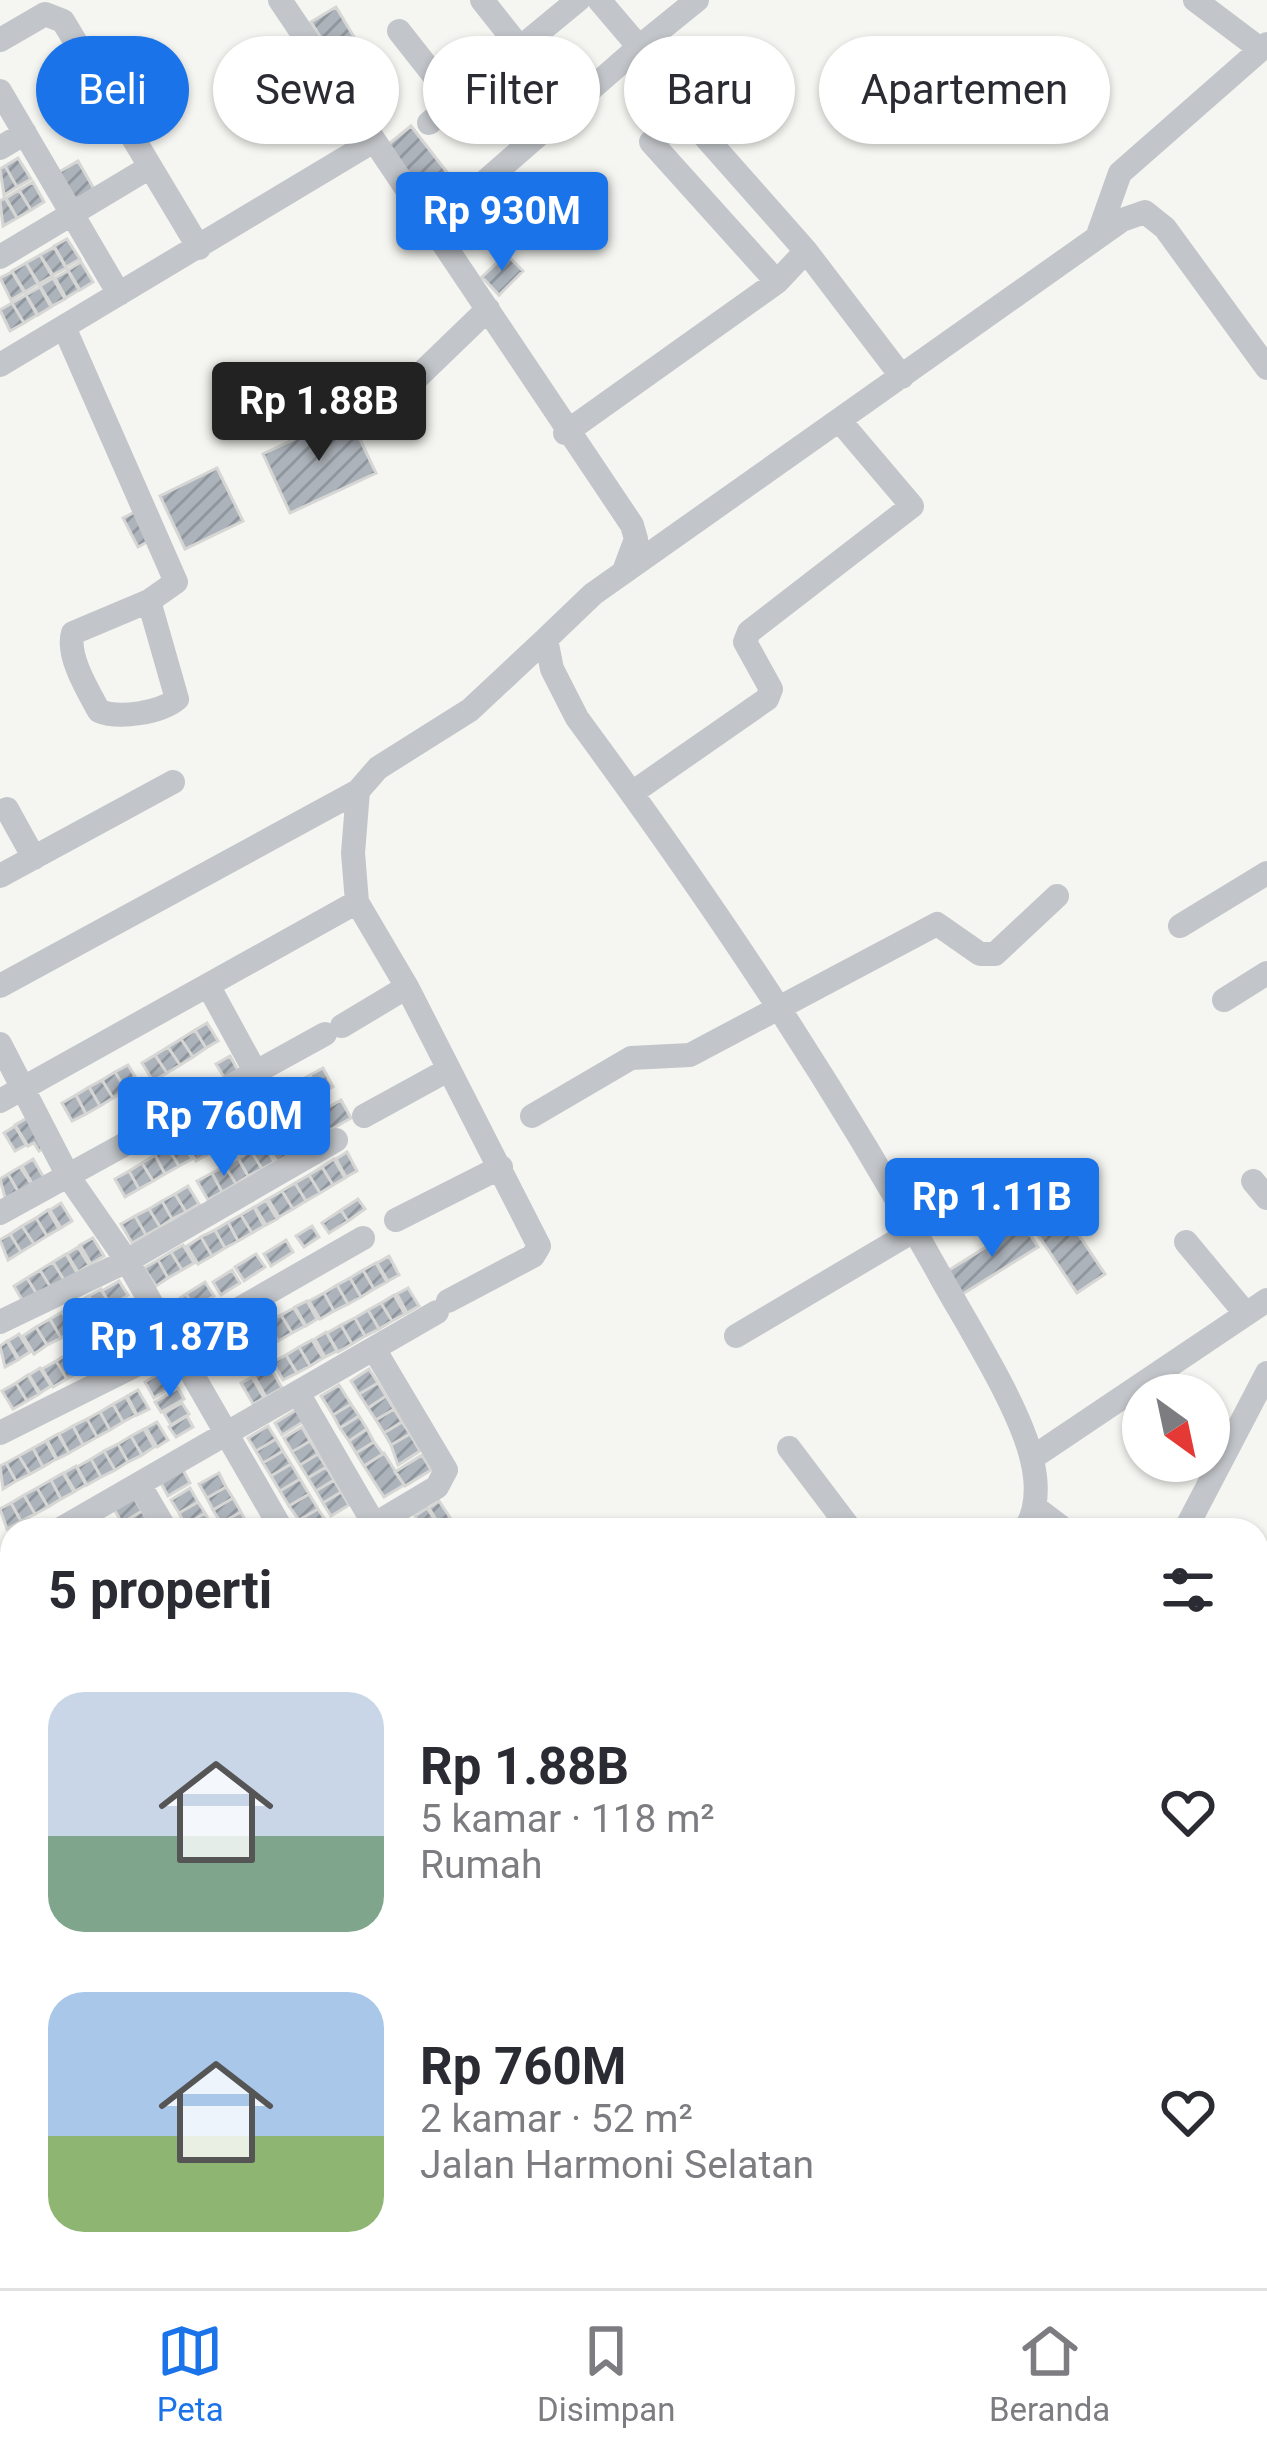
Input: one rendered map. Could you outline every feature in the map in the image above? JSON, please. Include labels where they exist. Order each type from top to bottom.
[{"type":"street","points":[[280,0],[303,36]]},
{"type":"street","points":[[482,0],[510,36]]},
{"type":"street","points":[[534,36],[578,0]]},
{"type":"street","points":[[599,0],[630,36]]},
{"type":"street","points":[[653,36],[697,0]]},
{"type":"street","points":[[1099,232],[1120,173],[1264,46],[1195,0]]},
{"type":"street","points":[[0,40],[45,14],[63,22],[199,248]]},
{"type":"street","points":[[399,31],[423,62]]},
{"type":"street","points":[[432,228],[624,60]]},
{"type":"street","points":[[0,91],[119,294]]},
{"type":"street","points":[[0,148],[25,133]]},
{"type":"street","points":[[0,365],[369,144]]},
{"type":"street","points":[[373,144],[632,525],[633,555],[620,576]]},
{"type":"street","points":[[653,144],[777,282]]},
{"type":"street","points":[[711,144],[806,251],[902,377]]},
{"type":"street","points":[[0,257],[150,167]]},
{"type":"street","points":[[0,986],[358,791],[378,768],[470,710],[620,576],[1066,262],[1099,232],[1145,212],[1155,220],[1267,368]]},
{"type":"street","points":[[566,433],[777,282],[806,251]]},
{"type":"street","points":[[374,420],[488,309]]},
{"type":"street","points":[[64,327],[174,576],[172,587],[149,601],[74,633],[71,647],[99,711],[112,716],[169,706],[177,699],[149,601]]},
{"type":"street","points":[[632,793],[767,699],[771,689],[746,642],[749,632],[912,506],[838,421]]},
{"type":"street","points":[[546,639],[562,693],[783,1008],[915,1230],[1032,1459],[1031,1518]]},
{"type":"street","points":[[0,876],[173,782]]},
{"type":"street","points":[[82,1518],[533,1256],[539,1246],[407,987],[357,902],[353,854],[358,791]]},
{"type":"street","points":[[7,809],[34,858]]},
{"type":"street","points":[[1180,926],[1267,873]]},
{"type":"street","points":[[532,1116],[632,1058],[690,1055],[937,924],[980,954],[995,954],[1057,896]]},
{"type":"street","points":[[0,1101],[357,902]]},
{"type":"street","points":[[1224,1000],[1267,974]]},
{"type":"street","points":[[209,987],[256,1073]]},
{"type":"street","points":[[0,1213],[407,987]]},
{"type":"street","points":[[0,1044],[68,1176],[127,1261],[275,1518]]},
{"type":"street","points":[[364,1116],[446,1071]]},
{"type":"street","points":[[0,1322],[127,1261],[336,1140]]},
{"type":"street","points":[[396,1220],[501,1167]]},
{"type":"street","points":[[736,1336],[915,1230]]},
{"type":"street","points":[[0,1433],[176,1345],[363,1238]]},
{"type":"street","points":[[1032,1459],[1256,1307],[1186,1242]]},
{"type":"street","points":[[374,1349],[446,1470],[437,1487],[384,1518]]},
{"type":"street","points":[[1191,1518],[1267,1373]]},
{"type":"street","points":[[298,1393],[364,1518]]},
{"type":"street","points":[[789,1448],[842,1518]]},
{"type":"street","points":[[139,1484],[159,1518]]},
{"type":"building","points":[[336,7],[353,36],[320,36],[311,22]]},
{"type":"building","points":[[411,126],[457,185],[430,206],[385,147],[399,144],[399,136]]},
{"type":"building","points":[[18,158],[31,179],[17,187],[5,166]]},
{"type":"building","points":[[78,161],[94,189],[75,200],[59,172]]},
{"type":"building","points":[[5,166],[17,187],[4,195],[0,169]]},
{"type":"building","points":[[33,182],[44,202],[31,210],[19,190]]},
{"type":"building","points":[[19,190],[31,210],[17,218],[6,198]]},
{"type":"building","points":[[5,198],[17,218],[3,226],[0,201]]},
{"type":"building","points":[[67,239],[80,259],[66,267],[54,246]]},
{"type":"building","points":[[54,247],[66,268],[53,275],[40,255]]},
{"type":"building","points":[[506,254],[523,271],[499,295],[482,277]]},
{"type":"building","points":[[40,255],[52,276],[39,284],[26,263]]},
{"type":"building","points":[[81,262],[93,282],[80,290],[68,270]]},
{"type":"building","points":[[26,263],[38,284],[25,292],[12,271]]},
{"type":"building","points":[[68,271],[79,290],[66,298],[55,278]]},
{"type":"building","points":[[12,272],[24,292],[11,300],[0,278]]},
{"type":"building","points":[[53,278],[65,299],[52,306],[40,286]]},
{"type":"building","points":[[40,287],[51,307],[38,315],[26,295]]},
{"type":"building","points":[[26,295],[37,315],[24,323],[12,303]]},
{"type":"building","points":[[12,303],[24,323],[10,331],[0,310]]},
{"type":"building","points":[[348,414],[376,473],[290,513],[263,454]]},
{"type":"building","points":[[217,468],[243,521],[185,549],[160,496]]},
{"type":"building","points":[[141,509],[156,537],[138,547],[123,518]]},
{"type":"building","points":[[207,1023],[218,1041],[206,1048],[195,1030]]},
{"type":"building","points":[[195,1030],[206,1048],[193,1057],[181,1039]]},
{"type":"building","points":[[181,1039],[193,1057],[180,1065],[168,1047]]},
{"type":"building","points":[[168,1047],[180,1065],[167,1073],[155,1055]]},
{"type":"building","points":[[155,1055],[167,1073],[153,1081],[142,1063]]},
{"type":"building","points":[[230,1056],[240,1074],[227,1082],[216,1064]]},
{"type":"building","points":[[128,1065],[139,1083],[126,1090],[115,1072]]},
{"type":"building","points":[[323,1068],[333,1087],[320,1094],[310,1075]]},
{"type":"building","points":[[115,1072],[126,1090],[113,1098],[102,1080]]},
{"type":"building","points":[[310,1075],[320,1094],[307,1101],[296,1083]]},
{"type":"building","points":[[102,1080],[113,1098],[100,1106],[89,1087]]},
{"type":"building","points":[[296,1083],[307,1101],[294,1108],[283,1090]]},
{"type":"building","points":[[89,1087],[100,1106],[86,1114],[76,1095]]},
{"type":"building","points":[[283,1090],[294,1108],[280,1116],[270,1098]]},
{"type":"building","points":[[76,1095],[86,1114],[72,1121],[62,1103]]},
{"type":"building","points":[[270,1098],[280,1116],[266,1124],[256,1105]]},
{"type":"building","points":[[341,1100],[351,1118],[330,1130],[320,1112]]},
{"type":"building","points":[[252,1104],[262,1122],[250,1130],[239,1111]]},
{"type":"building","points":[[239,1111],[250,1130],[236,1138],[226,1119]]},
{"type":"building","points":[[320,1112],[330,1130],[317,1138],[306,1120]]},
{"type":"building","points":[[27,1118],[46,1146],[39,1151],[34,1143],[28,1146],[15,1125]]},
{"type":"building","points":[[226,1119],[236,1138],[223,1145],[213,1127]]},
{"type":"building","points":[[306,1120],[317,1138],[304,1146],[293,1127]]},
{"type":"building","points":[[15,1126],[26,1145],[15,1151],[4,1133]]},
{"type":"building","points":[[213,1127],[223,1145],[210,1153],[199,1134]]},
{"type":"building","points":[[293,1127],[304,1146],[290,1154],[280,1135]]},
{"type":"building","points":[[199,1134],[210,1153],[196,1161],[185,1143]]},
{"type":"building","points":[[280,1135],[290,1154],[277,1162],[266,1143]]},
{"type":"building","points":[[181,1140],[192,1159],[179,1166],[168,1148]]},
{"type":"building","points":[[264,1143],[274,1162],[262,1169],[251,1151]]},
{"type":"building","points":[[168,1148],[179,1166],[165,1174],[155,1155]]},
{"type":"building","points":[[251,1151],[262,1169],[248,1176],[238,1158]]},
{"type":"building","points":[[347,1152],[357,1171],[346,1177],[336,1159]]},
{"type":"building","points":[[155,1155],[165,1174],[153,1181],[142,1163]]},
{"type":"building","points":[[238,1158],[248,1176],[236,1184],[225,1166]]},
{"type":"building","points":[[33,1159],[44,1178],[33,1185],[22,1166]]},
{"type":"building","points":[[334,1159],[345,1178],[333,1185],[322,1167]]},
{"type":"building","points":[[142,1163],[153,1181],[139,1189],[129,1171]]},
{"type":"building","points":[[225,1166],[236,1184],[222,1192],[212,1173]]},
{"type":"building","points":[[20,1167],[32,1185],[19,1193],[8,1174]]},
{"type":"building","points":[[322,1167],[333,1185],[320,1193],[309,1175]]},
{"type":"building","points":[[129,1171],[139,1189],[125,1197],[115,1179]]},
{"type":"building","points":[[212,1173],[222,1192],[208,1200],[197,1181]]},
{"type":"building","points":[[8,1174],[19,1193],[6,1201],[0,1179]]},
{"type":"building","points":[[309,1175],[320,1193],[306,1201],[295,1183]]},
{"type":"building","points":[[295,1183],[306,1201],[293,1209],[282,1191]]},
{"type":"building","points":[[188,1186],[199,1204],[186,1212],[175,1194]]},
{"type":"building","points":[[282,1191],[293,1209],[279,1217],[268,1199]]},
{"type":"building","points":[[175,1194],[186,1212],[172,1219],[162,1201]]},
{"type":"building","points":[[358,1199],[365,1209],[348,1221],[341,1210]]},
{"type":"building","points":[[266,1200],[277,1219],[266,1225],[255,1207]]},
{"type":"building","points":[[162,1201],[172,1219],[160,1227],[149,1209]]},
{"type":"building","points":[[1056,1201],[1105,1274],[1077,1293],[1028,1220]]},
{"type":"building","points":[[61,1203],[72,1221],[61,1228],[50,1210]]},
{"type":"building","points":[[254,1207],[264,1226],[252,1233],[241,1215]]},
{"type":"building","points":[[149,1209],[160,1227],[146,1235],[135,1216]]},
{"type":"building","points":[[48,1210],[59,1229],[47,1236],[36,1218]]},
{"type":"building","points":[[341,1210],[348,1221],[329,1233],[322,1223]]},
{"type":"building","points":[[241,1215],[252,1233],[238,1241],[228,1222]]},
{"type":"building","points":[[135,1216],[146,1235],[132,1243],[121,1224]]},
{"type":"building","points":[[36,1218],[47,1236],[34,1244],[22,1226]]},
{"type":"building","points":[[228,1222],[238,1241],[225,1248],[215,1230]]},
{"type":"building","points":[[1023,1224],[1038,1247],[961,1295],[946,1272]]},
{"type":"building","points":[[22,1226],[34,1244],[21,1252],[10,1234]]},
{"type":"building","points":[[312,1226],[319,1237],[304,1247],[296,1236]]},
{"type":"building","points":[[215,1230],[225,1248],[212,1256],[201,1237]]},
{"type":"building","points":[[10,1234],[21,1252],[8,1260],[0,1240]]},
{"type":"building","points":[[201,1237],[212,1256],[198,1264],[187,1246]]},
{"type":"building","points":[[93,1238],[104,1256],[91,1264],[80,1245]]},
{"type":"building","points":[[286,1240],[293,1252],[271,1266],[264,1254]]},
{"type":"building","points":[[183,1245],[194,1263],[182,1270],[171,1252]]},
{"type":"building","points":[[78,1247],[89,1265],[78,1272],[67,1254]]},
{"type":"building","points":[[171,1252],[182,1270],[168,1278],[158,1260]]},
{"type":"building","points":[[66,1254],[77,1273],[64,1280],[53,1262]]},
{"type":"building","points":[[256,1254],[265,1267],[244,1281],[235,1267]]},
{"type":"building","points":[[389,1256],[399,1275],[388,1281],[377,1263]]},
{"type":"building","points":[[158,1260],[168,1278],[156,1286],[144,1268]]},
{"type":"building","points":[[53,1262],[64,1280],[51,1288],[40,1270]]},
{"type":"building","points":[[376,1263],[387,1282],[374,1289],[363,1270]]},
{"type":"building","points":[[40,1270],[51,1288],[38,1296],[27,1278]]},
{"type":"building","points":[[232,1270],[240,1283],[221,1295],[213,1282]]},
{"type":"building","points":[[363,1270],[374,1289],[361,1297],[350,1278]]},
{"type":"building","points":[[27,1278],[38,1296],[25,1305],[14,1286]]},
{"type":"building","points":[[350,1278],[361,1297],[348,1304],[337,1285]]},
{"type":"building","points":[[119,1281],[128,1295],[111,1306],[102,1291]]},
{"type":"building","points":[[205,1282],[214,1296],[195,1308],[186,1294]]},
{"type":"building","points":[[337,1285],[348,1304],[334,1311],[324,1293]]},
{"type":"building","points":[[408,1288],[419,1306],[407,1313],[397,1294]]},
{"type":"building","points":[[101,1289],[112,1307],[101,1314],[89,1296]]},
{"type":"building","points":[[324,1293],[334,1311],[320,1319],[309,1301]]},
{"type":"building","points":[[186,1294],[193,1304],[172,1318],[165,1308]]},
{"type":"building","points":[[394,1295],[405,1314],[392,1321],[381,1303]]},
{"type":"building","points":[[88,1296],[99,1314],[87,1322],[76,1304]]},
{"type":"building","points":[[307,1301],[317,1319],[306,1326],[295,1307]]},
{"type":"building","points":[[381,1303],[392,1321],[379,1329],[368,1310]]},
{"type":"building","points":[[76,1304],[87,1322],[74,1330],[62,1312]]},
{"type":"building","points":[[140,1307],[158,1335],[139,1346],[122,1319]]},
{"type":"building","points":[[294,1308],[305,1326],[292,1333],[281,1315]]},
{"type":"building","points":[[368,1310],[379,1329],[365,1336],[355,1318]]},
{"type":"building","points":[[62,1312],[74,1330],[61,1338],[50,1319]]},
{"type":"building","points":[[281,1315],[292,1333],[278,1341],[268,1322]]},
{"type":"building","points":[[355,1318],[365,1336],[352,1344],[341,1325]]},
{"type":"building","points":[[50,1319],[61,1338],[47,1345],[36,1327]]},
{"type":"building","points":[[120,1322],[131,1340],[120,1347],[109,1329]]},
{"type":"building","points":[[262,1323],[274,1344],[262,1351],[250,1329]]},
{"type":"building","points":[[341,1325],[352,1344],[338,1352],[327,1333]]},
{"type":"building","points":[[36,1327],[47,1345],[34,1354],[23,1336]]},
{"type":"building","points":[[108,1329],[119,1347],[106,1355],[95,1337]]},
{"type":"building","points":[[248,1330],[259,1351],[248,1357],[236,1337]]},
{"type":"building","points":[[326,1332],[337,1351],[325,1357],[315,1339]]},
{"type":"building","points":[[19,1334],[30,1352],[19,1359],[8,1341]]},
{"type":"building","points":[[229,1334],[243,1359],[233,1364],[219,1340]]},
{"type":"building","points":[[95,1337],[106,1355],[93,1363],[82,1345]]},
{"type":"building","points":[[312,1340],[323,1358],[310,1366],[299,1347]]},
{"type":"building","points":[[7,1341],[18,1360],[5,1367],[0,1346]]},
{"type":"building","points":[[220,1344],[226,1355],[205,1363],[201,1356]]},
{"type":"building","points":[[82,1345],[93,1363],[80,1371],[69,1353]]},
{"type":"building","points":[[299,1347],[310,1366],[297,1373],[286,1355]]},
{"type":"building","points":[[69,1353],[80,1371],[67,1379],[56,1361]]},
{"type":"building","points":[[286,1355],[297,1373],[283,1380],[273,1362]]},
{"type":"building","points":[[56,1361],[67,1379],[53,1387],[42,1369]]},
{"type":"building","points":[[269,1365],[282,1388],[266,1397],[253,1374]]},
{"type":"building","points":[[40,1368],[51,1386],[40,1393],[29,1375]]},
{"type":"building","points":[[369,1369],[378,1383],[359,1394],[351,1381]]},
{"type":"building","points":[[165,1370],[174,1386],[154,1398],[145,1382]]},
{"type":"building","points":[[28,1375],[39,1394],[27,1401],[16,1383]]},
{"type":"building","points":[[252,1377],[264,1398],[253,1404],[241,1383]]},
{"type":"building","points":[[16,1383],[27,1401],[13,1409],[2,1391]]},
{"type":"building","points":[[378,1383],[386,1396],[368,1408],[359,1394]]},
{"type":"building","points":[[339,1385],[351,1404],[333,1415],[321,1396]]},
{"type":"building","points":[[178,1388],[184,1399],[161,1412],[155,1402]]},
{"type":"building","points":[[138,1390],[149,1409],[137,1415],[127,1396]]},
{"type":"building","points":[[386,1396],[394,1409],[376,1420],[368,1408]]},
{"type":"building","points":[[126,1397],[136,1415],[123,1422],[113,1404]]},
{"type":"building","points":[[182,1403],[189,1414],[171,1425],[164,1413]]},
{"type":"building","points":[[113,1404],[123,1422],[110,1430],[100,1412]]},
{"type":"building","points":[[351,1404],[359,1416],[340,1428],[333,1415]]},
{"type":"building","points":[[299,1408],[306,1420],[282,1435],[275,1423]]},
{"type":"building","points":[[394,1409],[402,1422],[384,1433],[376,1420]]},
{"type":"building","points":[[100,1412],[110,1430],[97,1437],[87,1419]]},
{"type":"building","points":[[187,1416],[193,1427],[176,1437],[169,1427]]},
{"type":"building","points":[[359,1416],[367,1429],[349,1441],[340,1428]]},
{"type":"building","points":[[87,1419],[97,1437],[83,1445],[73,1426]]},
{"type":"building","points":[[157,1422],[168,1440],[157,1447],[146,1428]]},
{"type":"building","points":[[402,1422],[410,1434],[391,1445],[384,1433]]},
{"type":"building","points":[[73,1426],[83,1445],[69,1453],[59,1434]]},
{"type":"building","points":[[268,1426],[276,1439],[256,1451],[248,1438]]},
{"type":"building","points":[[302,1427],[310,1441],[292,1452],[284,1438]]},
{"type":"building","points":[[144,1429],[154,1447],[142,1455],[131,1436]]},
{"type":"building","points":[[367,1429],[374,1442],[356,1453],[349,1441]]},
{"type":"building","points":[[58,1434],[69,1453],[57,1459],[47,1440]]},
{"type":"building","points":[[410,1434],[420,1451],[398,1465],[391,1445]]},
{"type":"building","points":[[131,1436],[142,1455],[128,1462],[118,1444]]},
{"type":"building","points":[[276,1439],[283,1451],[263,1463],[256,1451]]},
{"type":"building","points":[[46,1441],[56,1459],[43,1467],[33,1448]]},
{"type":"building","points":[[310,1441],[318,1454],[300,1465],[292,1452]]},
{"type":"building","points":[[374,1442],[383,1454],[364,1466],[356,1453]]},
{"type":"building","points":[[118,1444],[128,1462],[115,1470],[104,1451]]},
{"type":"building","points":[[33,1448],[43,1467],[30,1474],[19,1456]]},
{"type":"building","points":[[104,1451],[115,1470],[101,1477],[91,1459]]},
{"type":"building","points":[[283,1451],[291,1464],[271,1476],[263,1463]]},
{"type":"building","points":[[384,1453],[404,1485],[384,1497],[364,1466]]},
{"type":"building","points":[[318,1454],[326,1467],[308,1478],[300,1465]]},
{"type":"building","points":[[422,1455],[431,1470],[405,1486],[395,1472]]},
{"type":"building","points":[[19,1456],[30,1474],[16,1481],[6,1463]]},
{"type":"building","points":[[91,1459],[101,1477],[87,1485],[77,1467]]},
{"type":"building","points":[[6,1463],[16,1481],[3,1489],[0,1466]]},
{"type":"building","points":[[291,1464],[300,1479],[280,1491],[271,1476]]},
{"type":"building","points":[[76,1466],[86,1485],[75,1491],[64,1473]]},
{"type":"building","points":[[326,1467],[334,1480],[316,1491],[308,1478]]},
{"type":"building","points":[[183,1470],[190,1483],[168,1496],[161,1483]]},
{"type":"building","points":[[63,1473],[74,1492],[61,1499],[51,1480]]},
{"type":"building","points":[[219,1473],[226,1487],[207,1498],[199,1484]]},
{"type":"building","points":[[300,1479],[309,1494],[289,1506],[280,1491]]},
{"type":"building","points":[[51,1480],[61,1499],[48,1507],[37,1488]]},
{"type":"building","points":[[334,1480],[341,1492],[323,1503],[316,1491]]},
{"type":"building","points":[[226,1487],[233,1498],[213,1510],[207,1498]]},
{"type":"building","points":[[37,1488],[48,1507],[35,1514],[24,1495]]},
{"type":"building","points":[[190,1488],[198,1502],[179,1513],[171,1500]]},
{"type":"building","points":[[341,1492],[349,1505],[331,1516],[323,1503]]},
{"type":"building","points":[[309,1494],[318,1509],[298,1518],[289,1506]]},
{"type":"building","points":[[24,1495],[35,1514],[19,1518],[11,1503]]},
{"type":"building","points":[[134,1498],[142,1511],[119,1518],[114,1509]]},
{"type":"building","points":[[233,1498],[241,1512],[218,1518],[213,1510]]},
{"type":"building","points":[[439,1501],[450,1518],[435,1518],[429,1508]]},
{"type":"building","points":[[198,1502],[205,1513],[182,1518],[179,1513]]},
{"type":"building","points":[[11,1503],[19,1518],[3,1518],[0,1509]]},
{"type":"building","points":[[427,1508],[434,1518],[416,1518]]},
{"type":"building","points":[[318,1509],[324,1518],[302,1518]]}]
